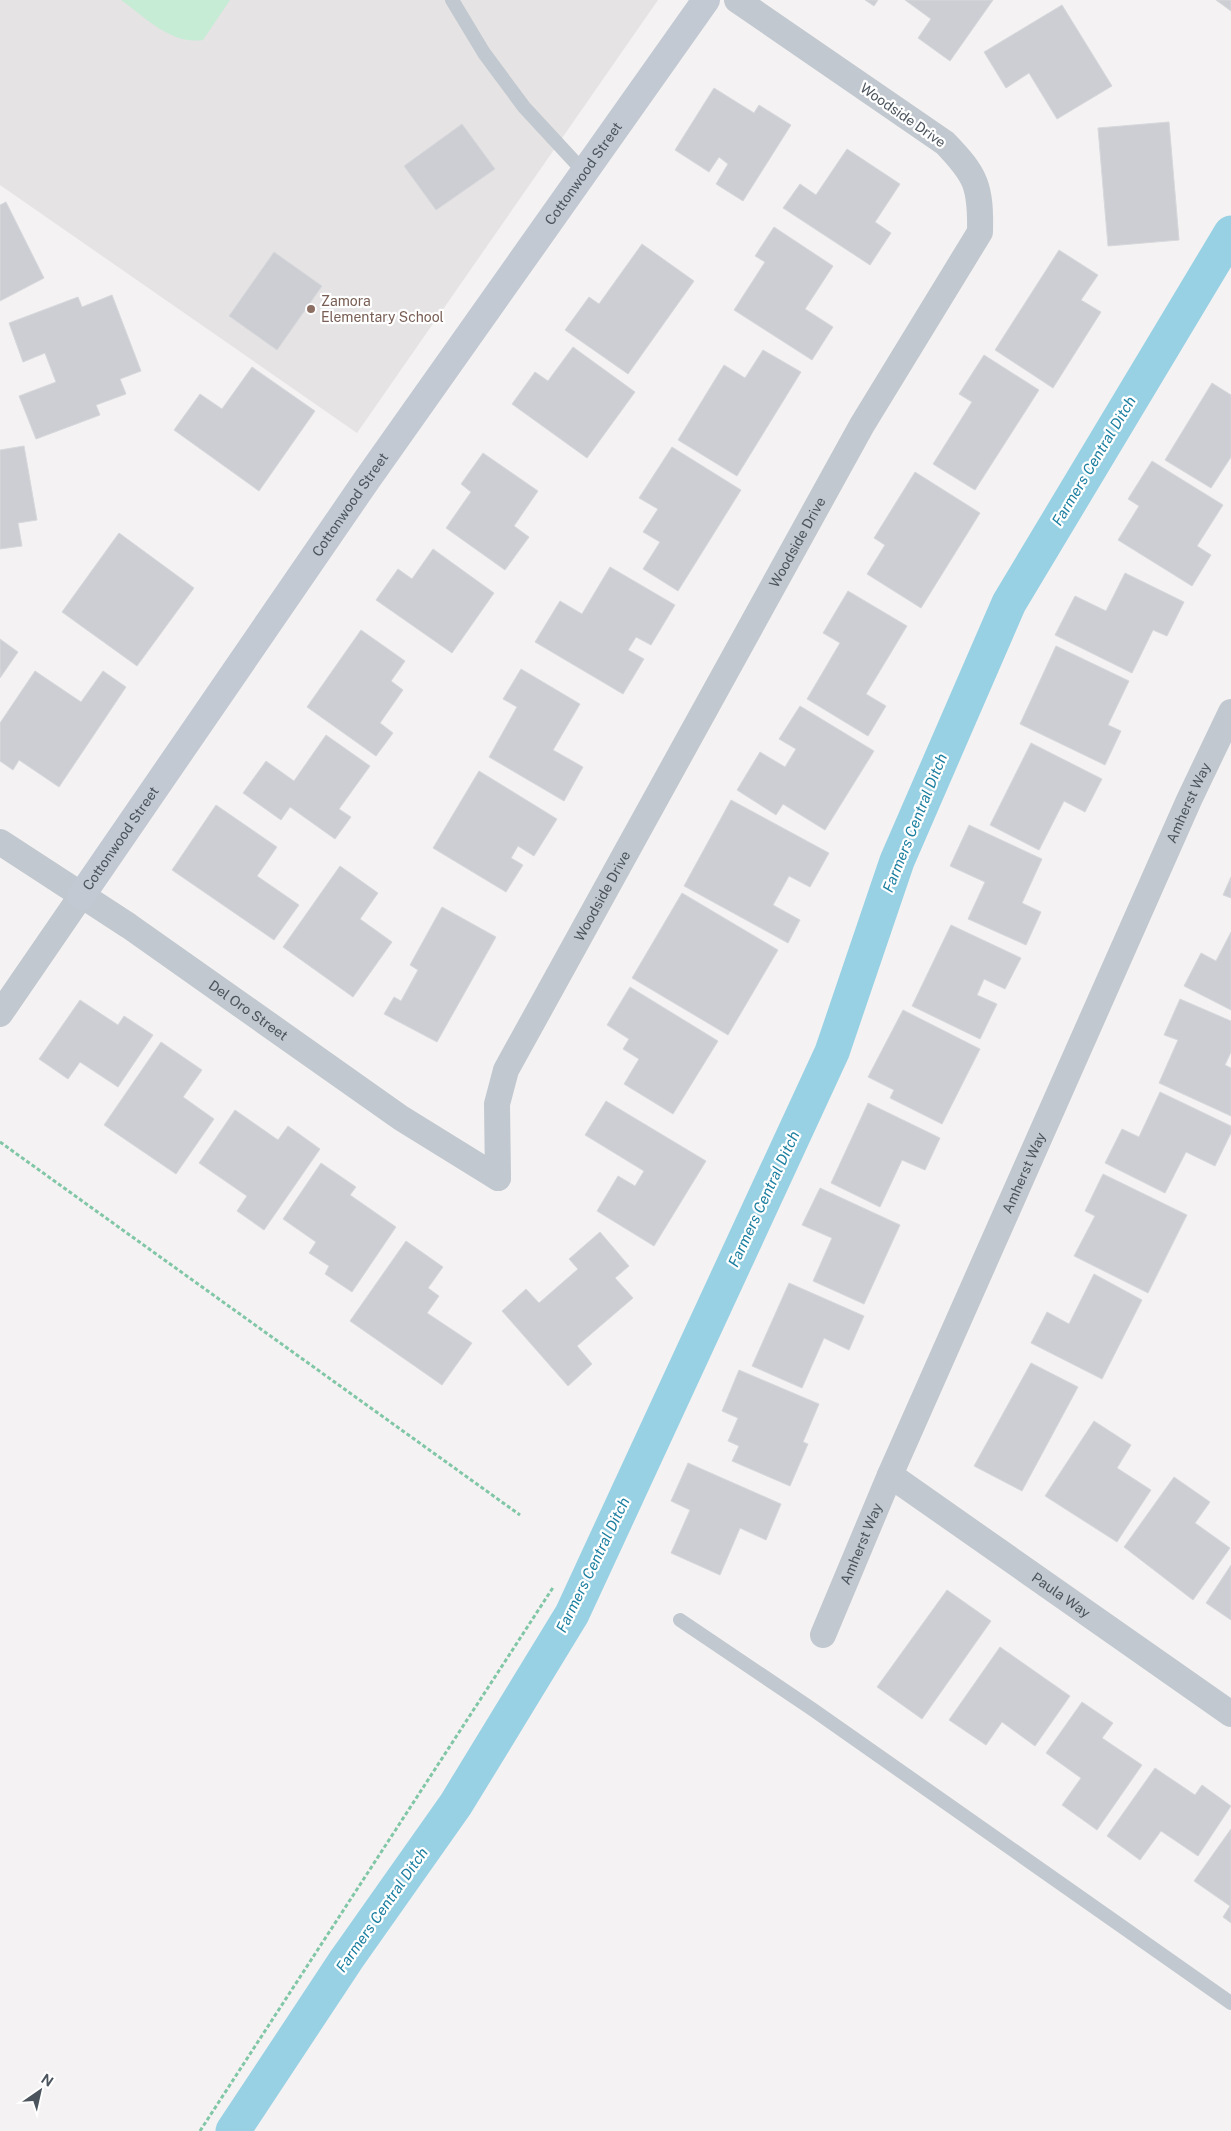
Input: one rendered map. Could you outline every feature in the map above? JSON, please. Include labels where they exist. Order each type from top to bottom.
[{"type":"street","name":"Cottonwood Street","points":[[0,1014],[366,481],[706,0]]},
{"type":"street","name":"Woodside Drive","points":[[498,1178],[497,1104],[506,1070],[862,425],[980,232],[981,207],[976,184],[968,167],[945,143],[737,0]]},
{"type":"street","name":"Amherst Way","points":[[823,1635],[890,1475],[1185,809],[1231,712]]},
{"type":"street","name":"Del Oro Street","points":[[0,842],[31,860],[81,896],[129,926],[401,1118],[498,1178]]},
{"type":"street","name":"Paula Way","points":[[890,1475],[1231,1714]]},
{"type":"lane","points":[[452,0],[484,53],[524,107],[585,173]]},
{"type":"lane","points":[[680,1620],[812,1709],[1231,2003]]},
{"type":"path","points":[[0,1142],[520,1515]]},
{"type":"path","points":[[200,2131],[554,1586]]},
{"type":"shaded area","name":"Zamora Elementary School","points":[[0,0],[658,0],[357,433],[0,185]]},
{"type":"green space","points":[[121,0],[230,0],[203,40],[191,40],[169,34]]},
{"type":"building","points":[[865,0],[878,0],[874,6]]},
{"type":"building","points":[[905,0],[993,0],[950,61],[918,38],[931,19]]},
{"type":"building","points":[[1216,0],[1231,0],[1231,11]]},
{"type":"building","points":[[1062,5],[1112,86],[1057,119],[1029,73],[1006,88],[984,52]]},
{"type":"building","points":[[714,88],[754,113],[759,105],[791,125],[743,201],[716,184],[728,164],[719,157],[709,172],[675,150]]},
{"type":"building","points":[[1169,122],[1179,240],[1108,246],[1098,128]]},
{"type":"building","points":[[462,124],[495,169],[436,210],[404,166]]},
{"type":"building","points":[[847,149],[900,184],[875,222],[891,233],[870,265],[783,208],[800,184],[816,195]]},
{"type":"building","points":[[6,202],[44,278],[0,301],[0,205]]},
{"type":"building","points":[[774,227],[833,266],[805,309],[833,327],[812,360],[734,310],[765,262],[755,256]]},
{"type":"building","points":[[642,244],[694,281],[628,374],[565,330],[589,297],[599,304]]},
{"type":"building","points":[[1059,250],[1098,275],[1081,300],[1101,312],[1053,388],[995,350]]},
{"type":"building","points":[[274,252],[322,286],[277,350],[229,316]]},
{"type":"building","points":[[112,295],[141,371],[120,379],[126,394],[96,405],[100,415],[36,439],[19,396],[56,382],[45,353],[23,362],[9,323],[78,297],[82,307]]},
{"type":"building","points":[[573,347],[635,392],[587,458],[512,404],[535,372],[548,381]]},
{"type":"building","points":[[763,350],[801,372],[737,476],[678,440],[724,365],[745,378]]},
{"type":"building","points":[[984,355],[1039,390],[975,490],[933,464],[972,402],[959,394]]},
{"type":"building","points":[[252,367],[315,411],[259,491],[174,430],[200,394],[222,409]]},
{"type":"building","points":[[1212,383],[1231,395],[1231,457],[1211,488],[1165,460]]},
{"type":"building","points":[[24,446],[37,520],[18,523],[22,546],[0,549],[0,450]]},
{"type":"building","points":[[672,447],[741,490],[678,591],[643,569],[660,542],[643,532],[658,509],[639,498]]},
{"type":"building","points":[[483,453],[538,491],[514,526],[529,537],[505,570],[446,528],[471,492],[461,484]]},
{"type":"building","points":[[1152,461],[1223,505],[1197,546],[1211,555],[1192,586],[1118,540],[1139,506],[1128,499]]},
{"type":"building","points":[[915,472],[980,513],[921,608],[867,574],[885,545],[874,538]]},
{"type":"building","points":[[119,533],[194,588],[137,666],[62,612]]},
{"type":"building","points":[[433,549],[494,593],[452,653],[376,600],[398,569],[412,579]]},
{"type":"building","points":[[610,567],[675,605],[651,645],[636,637],[628,650],[644,659],[623,694],[535,642],[560,601],[582,614]]},
{"type":"building","points":[[1125,573],[1184,602],[1167,636],[1153,630],[1132,673],[1055,635],[1075,596],[1106,611]]},
{"type":"building","points":[[848,591],[907,626],[866,694],[886,706],[868,736],[807,699],[840,643],[823,633]]},
{"type":"building","points":[[361,630],[405,661],[391,681],[403,690],[380,723],[393,733],[376,756],[307,707]]},
{"type":"building","points":[[0,639],[18,652],[0,678]]},
{"type":"building","points":[[1056,646],[1129,681],[1108,725],[1121,731],[1105,765],[1020,724]]},
{"type":"building","points":[[521,669],[580,704],[553,750],[583,767],[564,801],[489,757],[517,707],[503,699]]},
{"type":"building","points":[[35,671],[81,702],[103,671],[126,687],[59,787],[19,760],[13,770],[0,761],[0,723]]},
{"type":"building","points":[[800,706],[874,751],[825,830],[783,804],[776,815],[737,790],[760,752],[785,767],[796,749],[779,739]]},
{"type":"building","points":[[326,735],[370,766],[339,809],[351,817],[335,839],[290,807],[281,820],[243,793],[266,761],[294,781]]},
{"type":"building","points":[[1031,743],[1102,779],[1085,812],[1064,801],[1039,850],[990,825]]},
{"type":"building","points":[[479,771],[557,819],[534,856],[518,846],[511,858],[523,865],[506,892],[433,848]]},
{"type":"building","points":[[731,800],[829,853],[810,887],[789,876],[773,905],[800,920],[788,943],[684,886]]},
{"type":"building","points":[[216,805],[277,847],[257,876],[299,905],[274,940],[172,870]]},
{"type":"building","points":[[969,825],[1042,859],[1022,903],[1041,912],[1026,945],[968,919],[985,882],[950,866]]},
{"type":"building","points":[[340,866],[378,893],[360,919],[392,942],[353,997],[283,947]]},
{"type":"building","points":[[1231,877],[1231,898],[1223,895]]},
{"type":"building","points":[[682,893],[778,950],[728,1035],[632,978]]},
{"type":"building","points":[[442,907],[496,937],[437,1042],[384,1014],[394,997],[401,1001],[418,970],[410,965]]},
{"type":"building","points":[[951,925],[1021,958],[1005,989],[984,979],[977,995],[997,1004],[980,1039],[912,1006]]},
{"type":"building","points":[[1231,932],[1231,1010],[1184,986],[1201,953],[1216,961]]},
{"type":"building","points":[[630,987],[718,1041],[673,1114],[624,1084],[639,1059],[623,1049],[629,1039],[607,1025]]},
{"type":"building","points":[[1180,999],[1231,1021],[1231,1052],[1225,1065],[1231,1068],[1231,1116],[1159,1083],[1178,1040],[1164,1035]]},
{"type":"building","points":[[80,1000],[118,1025],[124,1016],[153,1035],[118,1087],[80,1062],[68,1079],[39,1059]]},
{"type":"building","points":[[903,1010],[980,1049],[942,1124],[890,1098],[894,1090],[868,1077]]},
{"type":"building","points":[[161,1042],[202,1070],[183,1097],[214,1119],[176,1174],[104,1125]]},
{"type":"building","points":[[1160,1092],[1231,1126],[1231,1133],[1215,1166],[1186,1152],[1165,1193],[1105,1163],[1122,1129],[1139,1137]]},
{"type":"building","points":[[606,1101],[706,1161],[654,1246],[597,1211],[618,1176],[635,1186],[644,1171],[585,1135]]},
{"type":"building","points":[[868,1103],[940,1138],[925,1170],[902,1160],[880,1207],[831,1183]]},
{"type":"building","points":[[235,1110],[278,1140],[288,1126],[320,1149],[264,1230],[237,1211],[247,1196],[199,1163]]},
{"type":"building","points":[[321,1163],[356,1187],[350,1195],[396,1227],[352,1292],[325,1274],[329,1266],[309,1253],[316,1242],[283,1219]]},
{"type":"building","points":[[1103,1174],[1187,1215],[1148,1293],[1074,1256],[1095,1216],[1085,1211]]},
{"type":"building","points":[[820,1188],[900,1225],[864,1304],[813,1281],[832,1238],[802,1225]]},
{"type":"building","points":[[600,1232],[629,1266],[615,1278],[633,1298],[577,1346],[592,1364],[568,1386],[502,1311],[526,1289],[539,1303],[578,1269],[569,1259]]},
{"type":"building","points":[[406,1241],[443,1267],[428,1288],[439,1296],[427,1313],[472,1343],[442,1385],[350,1321]]},
{"type":"building","points":[[1094,1274],[1142,1300],[1102,1379],[1031,1343],[1047,1312],[1069,1324]]},
{"type":"building","points":[[789,1283],[864,1316],[849,1350],[824,1338],[802,1388],[752,1366]]},
{"type":"building","points":[[1031,1363],[1078,1387],[1022,1491],[974,1466]]},
{"type":"building","points":[[739,1370],[819,1404],[803,1442],[808,1444],[790,1486],[732,1461],[739,1446],[728,1441],[738,1418],[722,1411]]},
{"type":"building","points":[[1094,1421],[1131,1445],[1117,1468],[1151,1490],[1117,1542],[1045,1496]]},
{"type":"building","points":[[688,1463],[781,1504],[766,1540],[740,1528],[720,1575],[671,1553],[690,1510],[671,1501]]},
{"type":"building","points":[[1174,1477],[1210,1502],[1195,1523],[1230,1548],[1193,1600],[1124,1547]]},
{"type":"building","points":[[1231,1565],[1231,1620],[1206,1603]]},
{"type":"building","points":[[947,1590],[991,1621],[922,1719],[877,1687]]},
{"type":"building","points":[[1000,1647],[1070,1696],[1035,1746],[1002,1722],[986,1745],[949,1720]]},
{"type":"building","points":[[1082,1702],[1113,1723],[1102,1738],[1142,1765],[1097,1830],[1062,1805],[1081,1778],[1046,1753]]},
{"type":"building","points":[[1155,1768],[1195,1795],[1202,1785],[1231,1806],[1198,1856],[1161,1831],[1140,1860],[1107,1836]]},
{"type":"building","points":[[1231,1829],[1231,1923],[1223,1917],[1230,1906],[1194,1881]]},
{"type":"waterway","name":"Farmers Central Ditch","points":[[233,2131],[346,1960],[456,1804],[572,1614],[832,1052],[897,861],[1009,603],[1231,233]]},
{"type":"place","name":"Zamora Elementary School","points":[[311,309]]}]
